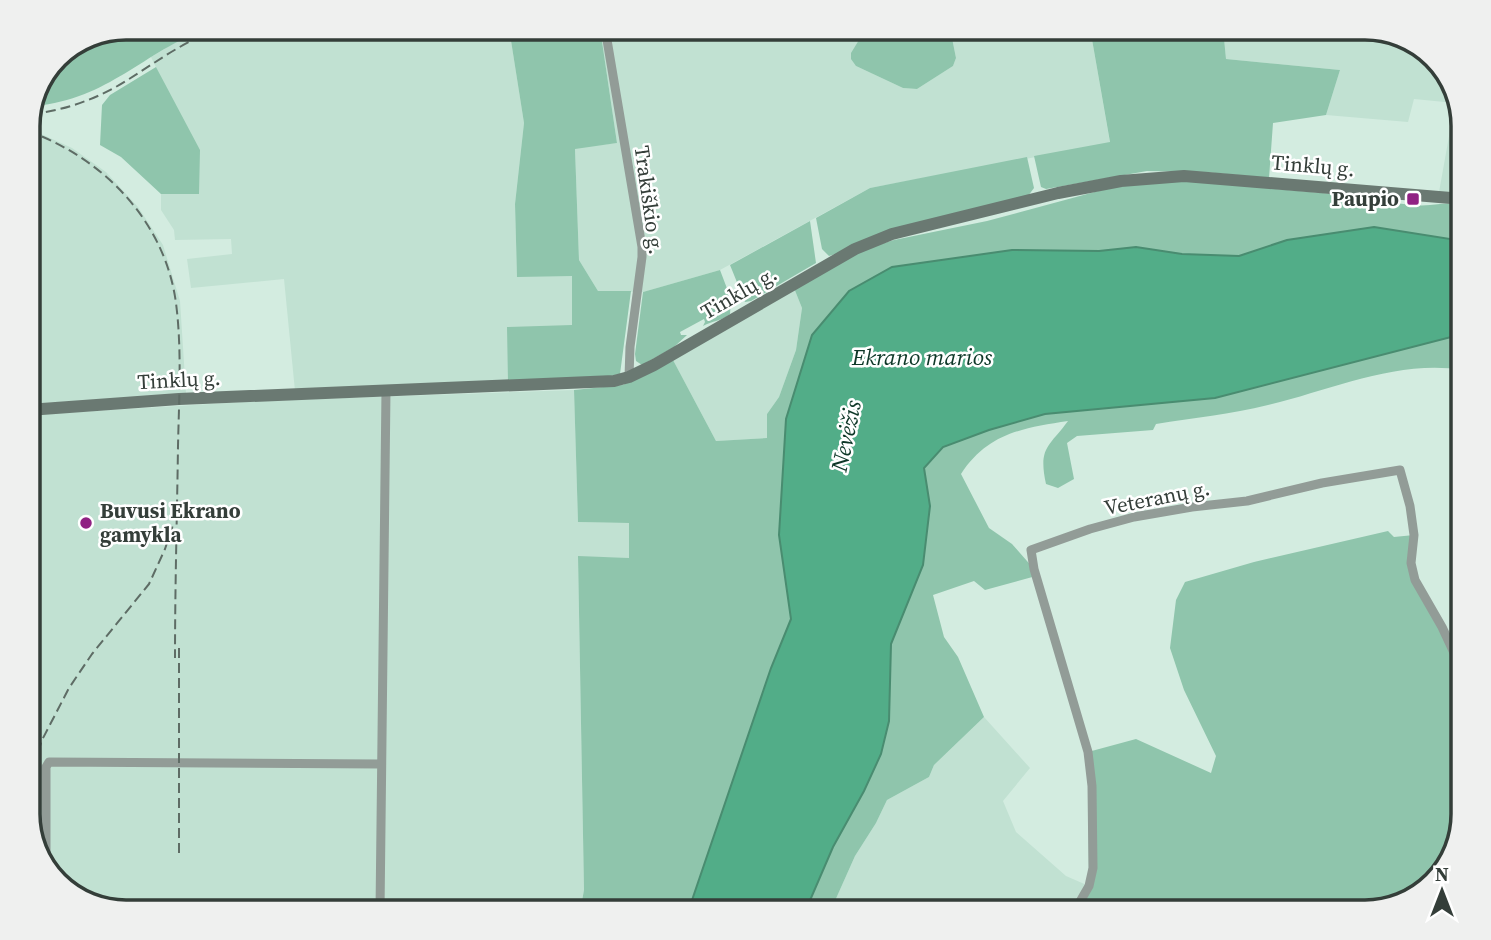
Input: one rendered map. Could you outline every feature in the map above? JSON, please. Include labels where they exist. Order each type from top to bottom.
[{"type":"main road","name":"Tinklų g.","points":[[40,409],[179,399],[597,383],[629,377],[855,248],[892,234],[1058,193],[1121,181],[1184,176],[1451,198]]},
{"type":"street","name":"Trakiškio g.","points":[[607,40],[642,247],[628,361],[629,377]]},
{"type":"street","points":[[380,900],[386,390]]},
{"type":"street","name":"Veteranų g.","points":[[1081,900],[1089,886],[1093,868],[1092,786],[1088,752],[1034,569],[1031,550],[1133,517],[1247,501],[1322,483],[1400,470],[1410,506],[1414,535],[1411,563],[1415,580],[1451,645]]},
{"type":"street","points":[[46,843],[46,767],[49,762],[381,764]]},
{"type":"shaded area","points":[[179,40],[511,40],[524,123],[515,204],[517,276],[572,276],[572,325],[508,382],[295,391],[284,279],[191,288],[187,259],[232,254],[231,239],[175,240],[174,230],[161,210],[161,194],[199,193],[170,96],[151,57]]},
{"type":"shaded area","points":[[181,40],[105,85],[61,102],[43,105],[58,74],[83,52],[115,41]]},
{"type":"shaded area","points":[[511,40],[602,40],[617,143],[575,149],[579,260],[598,291],[631,291],[620,374],[601,378],[508,382],[507,327],[572,325],[572,276],[517,277],[515,204],[524,123]]},
{"type":"shaded area","points":[[602,40],[859,40],[856,66],[903,88],[917,89],[953,66],[956,58],[952,40],[1092,40],[1110,143],[870,188],[720,270],[643,292],[598,291],[579,260],[575,148],[617,143]]},
{"type":"shaded area","points":[[859,40],[952,40],[956,58],[953,66],[917,89],[903,88],[856,66],[851,59],[851,53]]},
{"type":"shaded area","points":[[1092,40],[1224,40],[1226,59],[1340,70],[1326,115],[1273,123],[1269,178],[1205,172],[1147,171],[1046,189],[1041,187],[1034,156],[1110,142]]},
{"type":"shaded area","points":[[1224,40],[1365,40],[1387,43],[1403,49],[1421,62],[1436,78],[1447,102],[1414,99],[1408,122],[1326,115],[1340,70],[1226,59]]},
{"type":"shaded area","points":[[156,67],[200,150],[199,194],[161,194],[121,157],[100,145],[102,105],[110,95]]},
{"type":"shaded area","points":[[1451,126],[1451,193],[1439,192]]},
{"type":"shaded area","points":[[40,133],[72,148],[106,172],[138,207],[163,245],[180,301],[186,394],[40,403]]},
{"type":"shaded area","points":[[1027,157],[1034,188],[1028,196],[829,256],[822,249],[816,218],[870,188]]},
{"type":"shaded area","points":[[1185,181],[1369,197],[1415,205],[1451,204],[1451,239],[1374,227],[1287,240],[1239,256],[1182,254],[1136,247],[1099,251],[1012,250],[779,535],[791,619],[771,668],[692,900],[582,900],[578,556],[629,558],[629,523],[578,522],[574,390],[623,385],[673,360],[716,441],[767,438],[767,414],[779,397],[796,350],[802,308],[794,288],[865,249],[894,240],[987,221],[1113,187]]},
{"type":"shaded area","points":[[810,221],[816,263],[745,302],[730,265]]},
{"type":"shaded area","points":[[720,270],[731,299],[730,314],[703,326],[704,319],[680,332],[681,335],[687,335],[674,347],[642,365],[636,361],[643,292]]},
{"type":"shaded area","points":[[794,288],[802,308],[796,350],[779,397],[767,414],[767,438],[716,441],[673,360]]},
{"type":"shaded area","points":[[1451,337],[1451,369],[1389,372],[1254,408],[1156,424],[1153,430],[1077,436],[1067,443],[1074,479],[1058,488],[1046,484],[1044,455],[1068,421],[1021,430],[983,449],[961,474],[989,528],[1012,544],[1034,569],[1036,576],[985,590],[974,581],[933,595],[944,637],[958,657],[984,717],[934,765],[929,777],[887,800],[855,856],[835,900],[810,900],[833,847],[881,754],[889,721],[891,644],[923,565],[930,506],[924,468],[943,447],[1045,414],[1215,398]]},
{"type":"shaded area","points":[[574,390],[578,522],[629,523],[629,558],[578,557],[582,900],[126,900],[104,897],[78,885],[52,857],[40,819],[40,414],[261,401]]},
{"type":"shaded area","points":[[1388,531],[1394,537],[1414,535],[1411,563],[1451,647],[1451,814],[1449,831],[1440,856],[1407,856],[1407,889],[1387,897],[1365,900],[1081,900],[1089,886],[1088,752],[1136,739],[1211,773],[1216,756],[1184,690],[1170,648],[1176,600],[1185,582],[1254,562]]},
{"type":"shaded area","points":[[984,717],[1030,768],[1003,801],[1016,832],[1066,876],[1089,886],[1081,900],[835,900],[855,856],[887,800],[929,777],[934,765]]},
{"type":"water","name":"Ekrano marios","points":[[1374,227],[1451,239],[1451,337],[1215,398],[1045,414],[943,447],[924,468],[930,506],[923,565],[891,644],[889,721],[881,754],[833,847],[810,900],[692,900],[771,668],[791,619],[779,535],[786,419],[812,335],[849,291],[892,267],[1012,250],[1099,251],[1136,247],[1182,254],[1239,256],[1287,240]]},
{"type":"railway","points":[[41,113],[94,98],[192,40]]},
{"type":"railway","points":[[40,136],[81,158],[126,196],[159,245],[170,273],[176,303],[180,357],[175,658]]},
{"type":"railway","points":[[40,746],[69,688],[92,654],[149,584],[173,525]]},
{"type":"railway","points":[[179,648],[179,858]]},
{"type":"place","name":"Paupio","points":[[1413,199]]},
{"type":"place","name":"Buvusi Ekrano gamykla","points":[[86,523]]},
{"type":"water label","name":"Nevėžis","points":[[846,436]]}]
